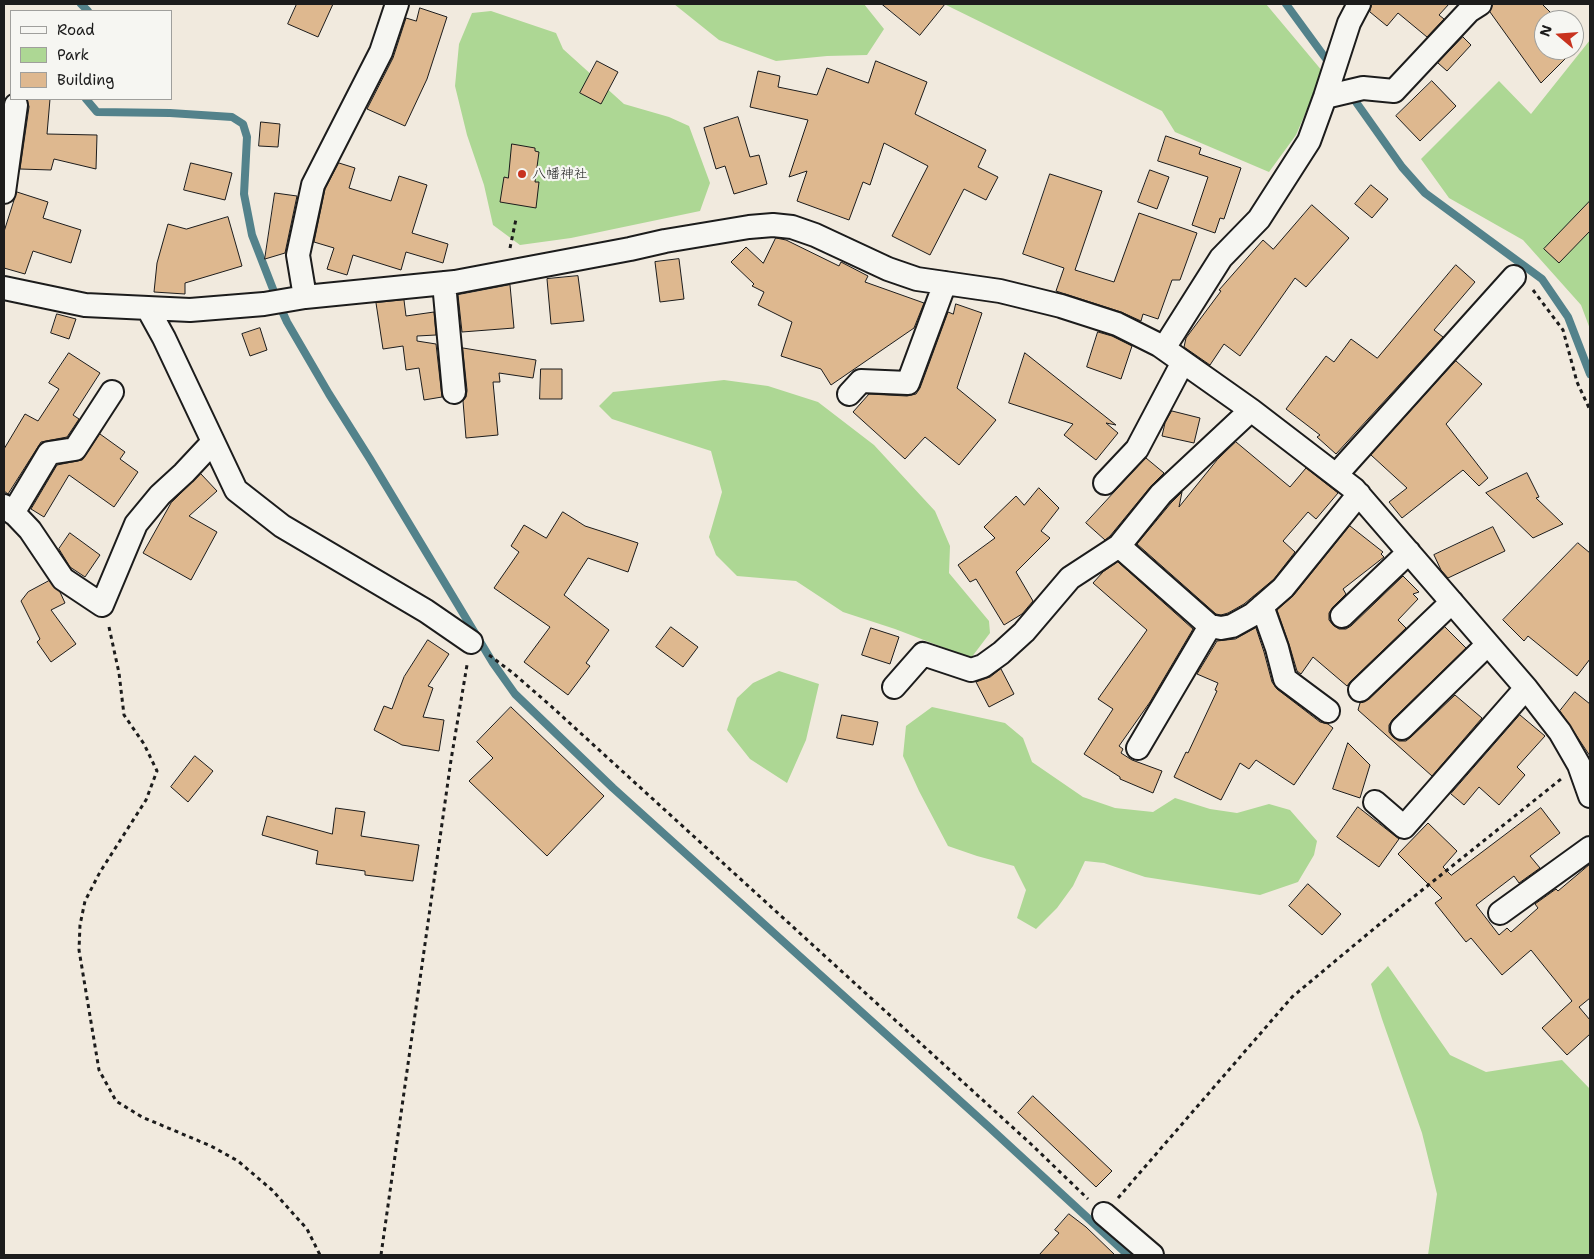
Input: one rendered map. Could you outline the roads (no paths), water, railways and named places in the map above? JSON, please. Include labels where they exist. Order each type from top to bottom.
[{"type":"street","points":[[296,299],[298,255],[313,185],[381,52],[397,4]]},
{"type":"street","points":[[1164,348],[1221,258],[1259,219],[1309,140],[1349,22],[1359,4]]},
{"type":"street","points":[[1325,97],[1363,88],[1394,91],[1469,11],[1480,4]]},
{"type":"street","points":[[4,192],[16,105]]},
{"type":"street","points":[[4,288],[85,305],[148,309],[190,310],[264,304],[444,283],[665,241],[749,227],[773,225],[792,227],[815,235],[888,269],[917,279],[1000,291],[1061,306],[1117,324],[1164,348],[1251,410],[1354,489],[1526,688],[1560,732],[1579,765],[1590,796]]},
{"type":"street","points":[[1336,475],[1514,277]]},
{"type":"street","points":[[444,283],[454,392]]},
{"type":"street","points":[[849,394],[861,381],[908,382],[945,283]]},
{"type":"street","points":[[148,309],[164,338],[236,490],[282,526],[426,611],[471,642]]},
{"type":"street","points":[[1105,483],[1137,449],[1183,362]]},
{"type":"street","points":[[112,392],[75,449],[49,453],[8,509],[30,530],[63,579],[102,605],[136,524],[160,495],[184,474],[213,442]]},
{"type":"street","points":[[894,687],[923,654],[971,670],[983,666],[1001,653],[1024,632],[1070,578],[1119,546],[1161,494],[1251,410]]},
{"type":"street","points":[[1119,546],[1210,626],[1221,628],[1232,626],[1252,615],[1283,588],[1359,494]]},
{"type":"street","points":[[1342,616],[1409,552]]},
{"type":"street","points":[[1360,690],[1452,602]]},
{"type":"street","points":[[1262,606],[1277,648],[1285,679],[1328,711]]},
{"type":"street","points":[[1138,748],[1210,626]]},
{"type":"street","points":[[1402,728],[1488,644]]},
{"type":"street","points":[[1375,802],[1404,826],[1526,688]]},
{"type":"street","points":[[1500,913],[1590,848]]},
{"type":"street","points":[[1104,1214],[1152,1255]]},
{"type":"waterway","points":[[81,4],[87,10]]},
{"type":"waterway","points":[[1286,4],[1332,67]]},
{"type":"waterway","points":[[1351,95],[1402,167],[1425,193],[1542,279],[1568,317],[1590,374]]},
{"type":"waterway","points":[[87,100],[97,112],[170,113],[232,117],[243,124],[247,137],[244,194],[252,235],[287,322],[493,663],[515,694],[613,788],[1128,1255]]},
{"type":"place","name":"八幡神社","points":[[522,174]]}]
